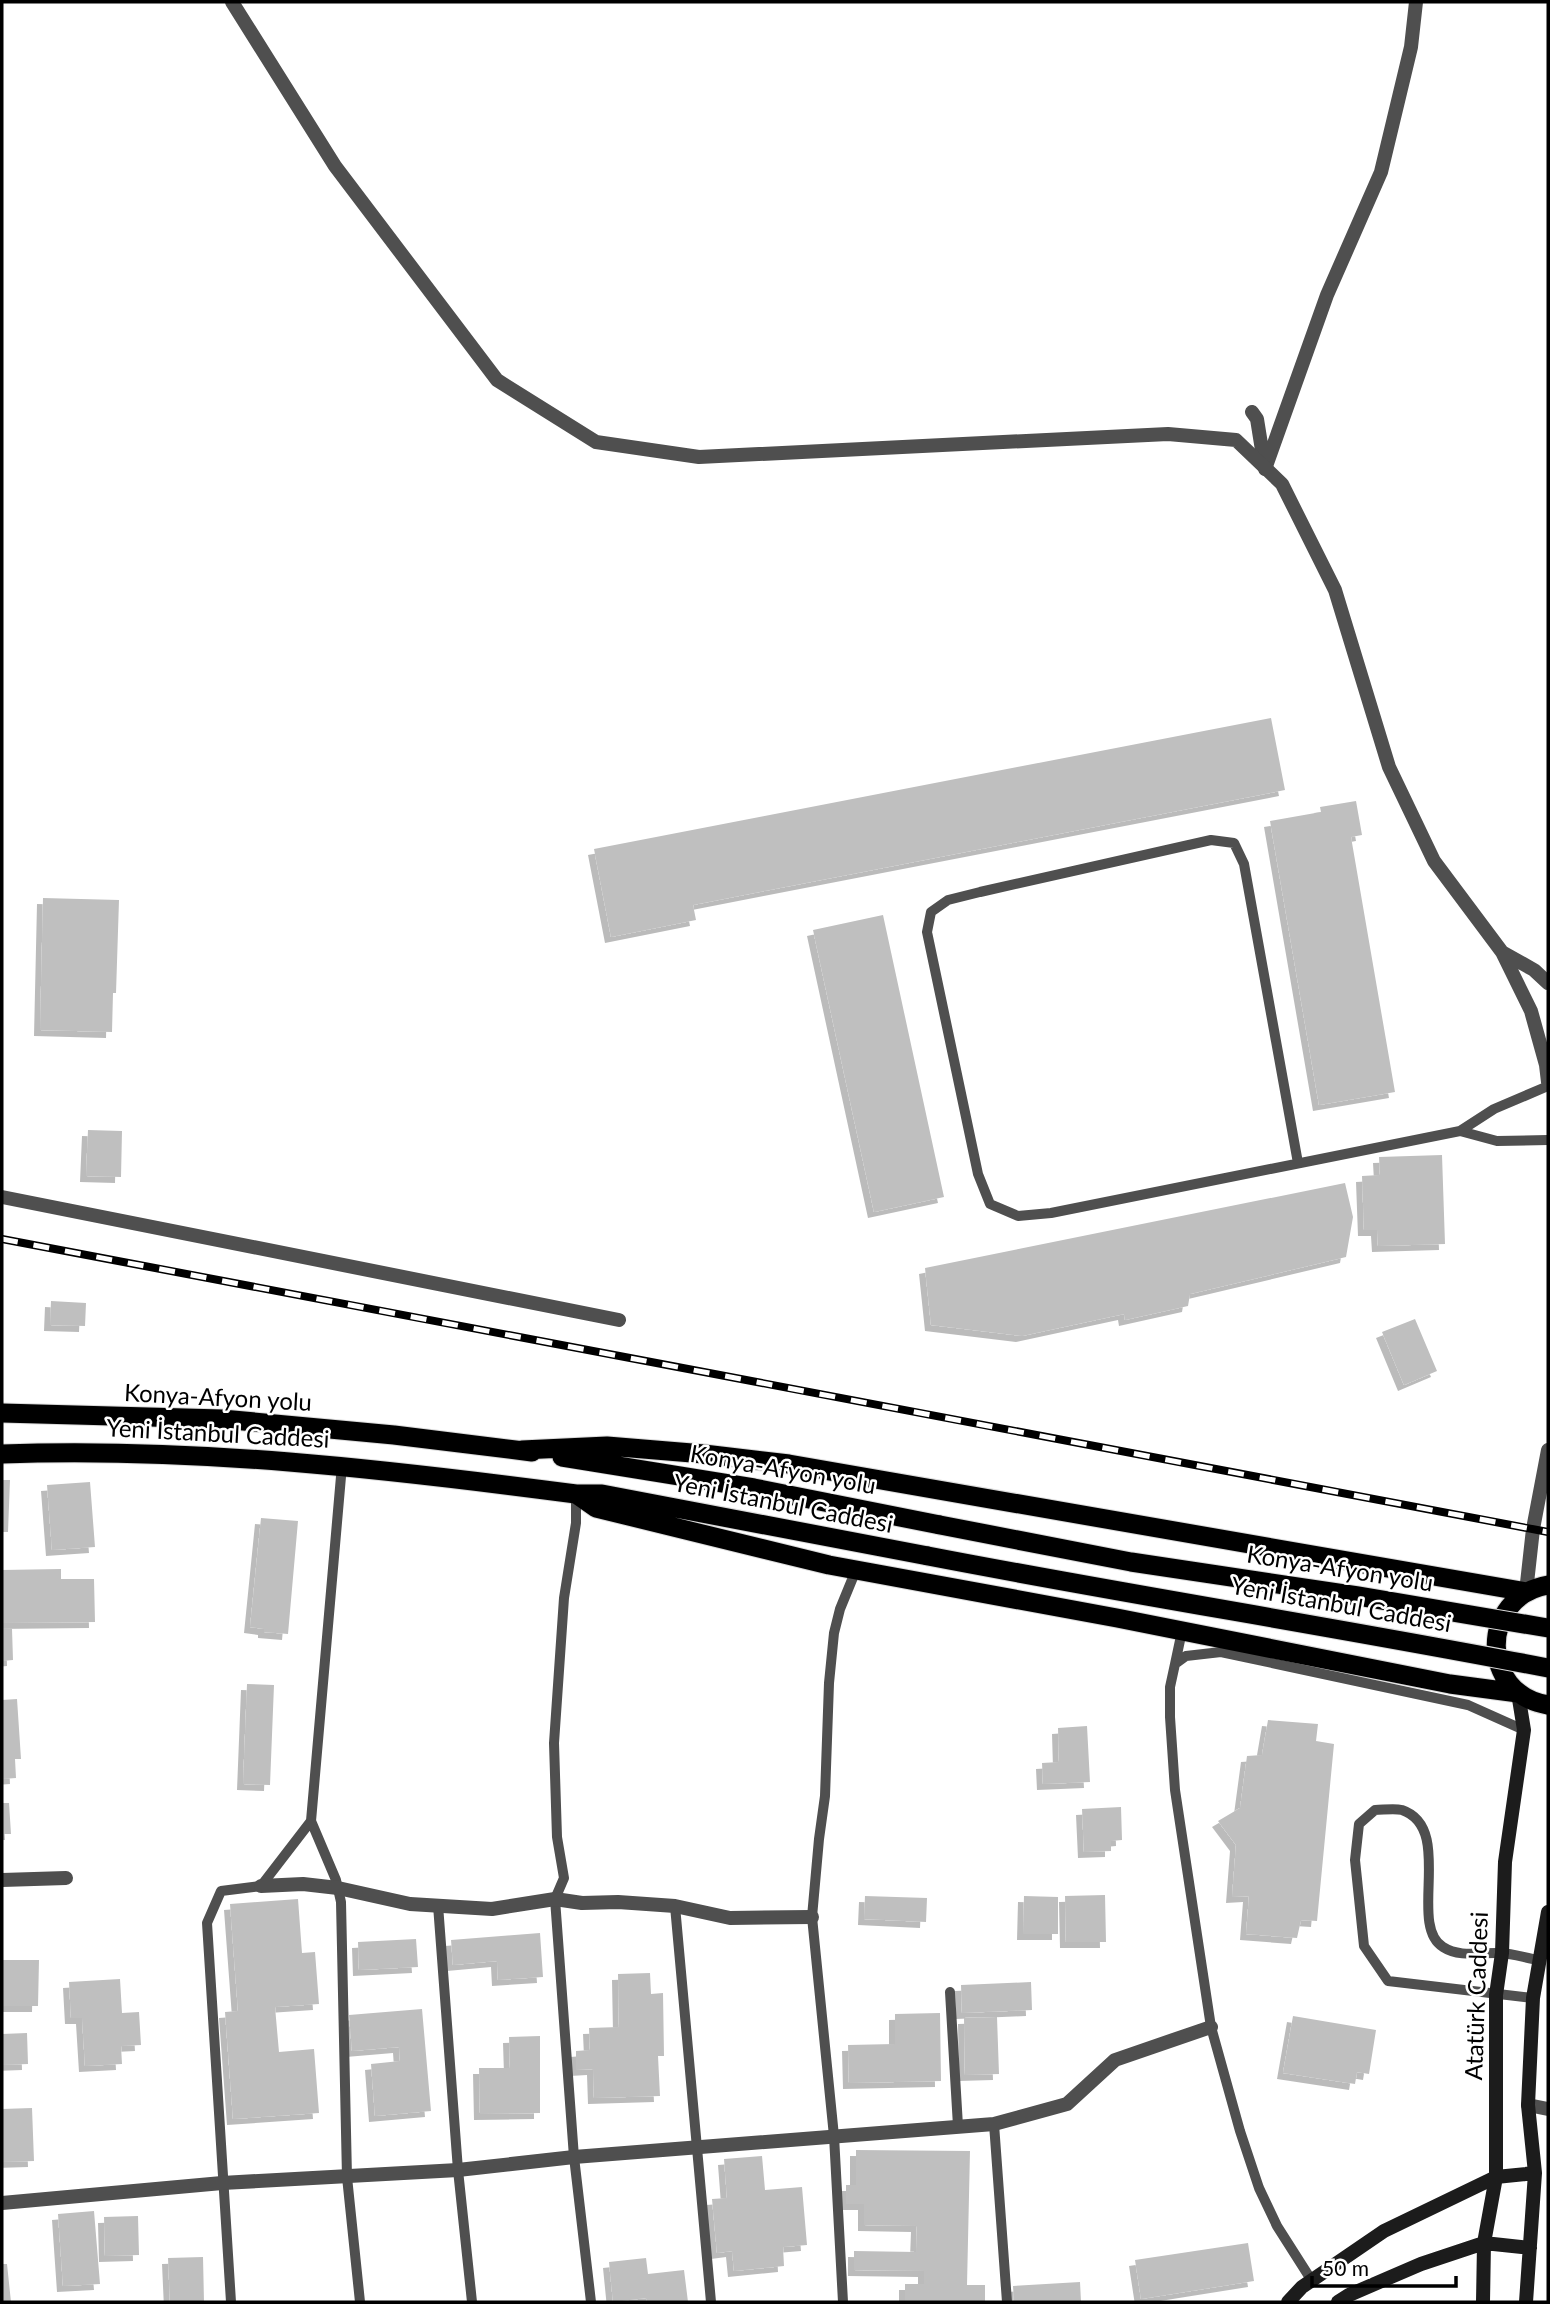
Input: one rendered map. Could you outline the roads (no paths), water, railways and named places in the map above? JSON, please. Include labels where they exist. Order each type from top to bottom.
[{"type":"highway","name":"Konya-Afyon yolu","points":[[2,1413],[222,1419],[522,1450],[754,1488],[1131,1562],[1548,1628]]},
{"type":"highway","points":[[522,1450],[607,1446],[789,1464],[1526,1592],[1548,1586]]},
{"type":"highway","name":"Yeni İstanbul Caddesi","points":[[2,1454],[63,1452],[186,1455],[342,1465],[576,1494],[602,1494],[1105,1590],[1548,1668]]},
{"type":"highway","points":[[576,1494],[597,1508],[829,1565],[1450,1684],[1518,1693]]},
{"type":"highway","points":[[1526,1592],[1508,1608],[1497,1629],[1495,1652],[1503,1675],[1518,1693],[1536,1703],[1548,1705]]},
{"type":"main road","name":"Atatürk Caddesi","points":[[1483,2302],[1484,2243],[1496,2176],[1496,1995],[1502,1953],[1506,1862],[1524,1730],[1518,1693]]},
{"type":"main road","points":[[1526,2302],[1535,2173],[1528,2105],[1533,1998],[1548,1912]]},
{"type":"main road","points":[[1288,2302],[1312,2281],[1384,2231],[1496,2176],[1535,2173]]},
{"type":"main road","points":[[1338,2302],[1421,2264],[1484,2243],[1530,2248]]},
{"type":"street","points":[[232,2],[335,166],[497,380],[596,442],[699,457],[1168,434],[1236,440],[1282,484],[1335,590],[1389,767],[1434,861],[1502,952],[1531,1011],[1546,1065],[1548,1084]]},
{"type":"street","points":[[1265,468],[1327,295],[1381,172],[1411,47],[1416,2]]},
{"type":"street","points":[[1252,412],[1257,419],[1265,468]]},
{"type":"street","points":[[1502,952],[1534,970],[1548,983]]},
{"type":"street","points":[[2,1197],[619,1320]]},
{"type":"street","points":[[1526,1592],[1533,1529],[1548,1450]]},
{"type":"street","points":[[2,1880],[66,1878]]},
{"type":"street","points":[[261,1886],[303,1884],[338,1888],[410,1905],[492,1909],[555,1899],[582,1903],[618,1902],[675,1906],[730,1918],[812,1917]]},
{"type":"street","points":[[2,2203],[222,2183],[458,2171],[574,2157],[994,2124],[1067,2104],[1115,2060],[1211,2027]]},
{"type":"street","points":[[1528,2105],[1548,2109]]},
{"type":"lane","points":[[1298,1163],[1244,864],[1234,843],[1211,840],[993,889],[948,900],[931,912],[927,932],[978,1174],[990,1203],[1018,1216],[1051,1213],[1298,1163],[1460,1130],[1494,1109],[1548,1084]]},
{"type":"lane","points":[[1460,1130],[1497,1141],[1548,1140]]},
{"type":"lane","points":[[342,1465],[311,1821],[341,1902],[347,2177],[360,2302]]},
{"type":"lane","points":[[576,1494],[576,1523],[564,1598],[554,1743],[557,1837],[564,1878],[555,1899],[574,2157],[591,2302]]},
{"type":"lane","points":[[844,2302],[834,2136],[812,1917],[825,1796],[829,1683],[834,1633],[840,1609],[856,1569]]},
{"type":"lane","points":[[1182,1631],[1170,1686],[1175,1790],[1211,2027],[1259,2188],[1277,2226],[1312,2281]]},
{"type":"lane","points":[[1175,1664],[1186,1656],[1222,1652],[1233,1654],[1468,1705],[1524,1730]]},
{"type":"lane","points":[[1533,1998],[1388,1981],[1364,1946],[1355,1860],[1359,1824],[1375,1810],[1401,1810],[1418,1821],[1428,1842],[1430,1931],[1440,1945],[1455,1953],[1502,1953],[1539,1960]]},
{"type":"lane","points":[[231,2302],[206,1923],[221,1891],[261,1886],[311,1821]]},
{"type":"lane","points":[[438,1905],[458,2171],[472,2302]]},
{"type":"lane","points":[[675,1906],[711,2302]]},
{"type":"lane","points":[[950,1992],[958,2126]]},
{"type":"lane","points":[[994,2124],[1007,2302]]},
{"type":"railway","points":[[2,1239],[1548,1532]]}]
